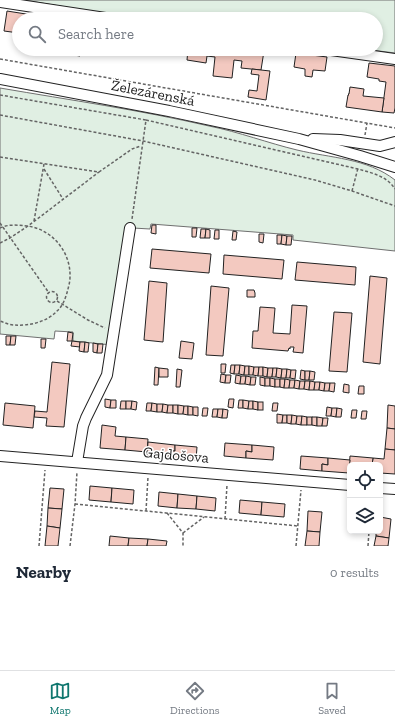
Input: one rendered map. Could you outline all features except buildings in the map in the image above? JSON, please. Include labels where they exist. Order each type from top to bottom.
[{"type":"street","points":[[0,2],[66,12]]},
{"type":"street","points":[[374,56],[395,59]]},
{"type":"street","name":"Železárenská","points":[[0,79],[168,111],[299,139],[395,167]]},
{"type":"street","name":"Železárenská","points":[[299,139],[340,140],[380,146],[395,142]]},
{"type":"street","points":[[77,462],[83,426],[108,375],[130,228]]},
{"type":"street","name":"Gajdošova","points":[[0,456],[347,485]]},
{"type":"street","points":[[383,488],[395,489]]},
{"type":"path","points":[[0,59],[395,128]]},
{"type":"path","points":[[0,95],[146,120],[358,168],[380,176],[395,189]]},
{"type":"path","points":[[0,115],[143,141],[315,180],[395,206]]},
{"type":"path","points":[[130,228],[146,120]]},
{"type":"path","points":[[0,244],[34,222],[99,172],[132,149],[142,146]]},
{"type":"path","points":[[0,157],[99,172]]},
{"type":"path","points":[[34,222],[44,164]]},
{"type":"path","points":[[44,168],[63,199]]},
{"type":"path","points":[[0,223],[1,227],[49,293]]},
{"type":"path","points":[[0,321],[14,325],[30,325],[46,320],[57,312],[62,305],[67,294],[70,277],[68,261],[61,246],[49,234],[34,227],[18,224],[1,227]]},
{"type":"path","points":[[49,293],[54,292],[57,294],[57,301]]},
{"type":"path","points":[[49,293],[47,297],[49,302],[54,303],[57,301]]},
{"type":"path","points":[[57,301],[88,320],[114,331]]},
{"type":"path","points":[[39,546],[46,460]]},
{"type":"path","points":[[70,546],[75,504],[77,462]]},
{"type":"path","points":[[146,511],[149,468]]},
{"type":"path","points":[[225,519],[227,475]]},
{"type":"path","points":[[296,546],[302,481]]},
{"type":"path","points":[[75,504],[298,526]]},
{"type":"path","points":[[167,513],[183,533],[183,546]]},
{"type":"path","points":[[183,533],[204,517]]},
{"type":"path","points":[[368,546],[369,534]]},
{"type":"green space","points":[[24,0],[395,0],[395,53],[383,52],[383,12],[95,12]]},
{"type":"green space","points":[[0,88],[183,120],[231,131],[297,150],[348,160],[373,167],[395,180],[395,251],[293,240],[293,235],[151,224],[150,229],[133,228],[112,345],[73,341],[73,332],[55,331],[54,339],[0,334]]}]
